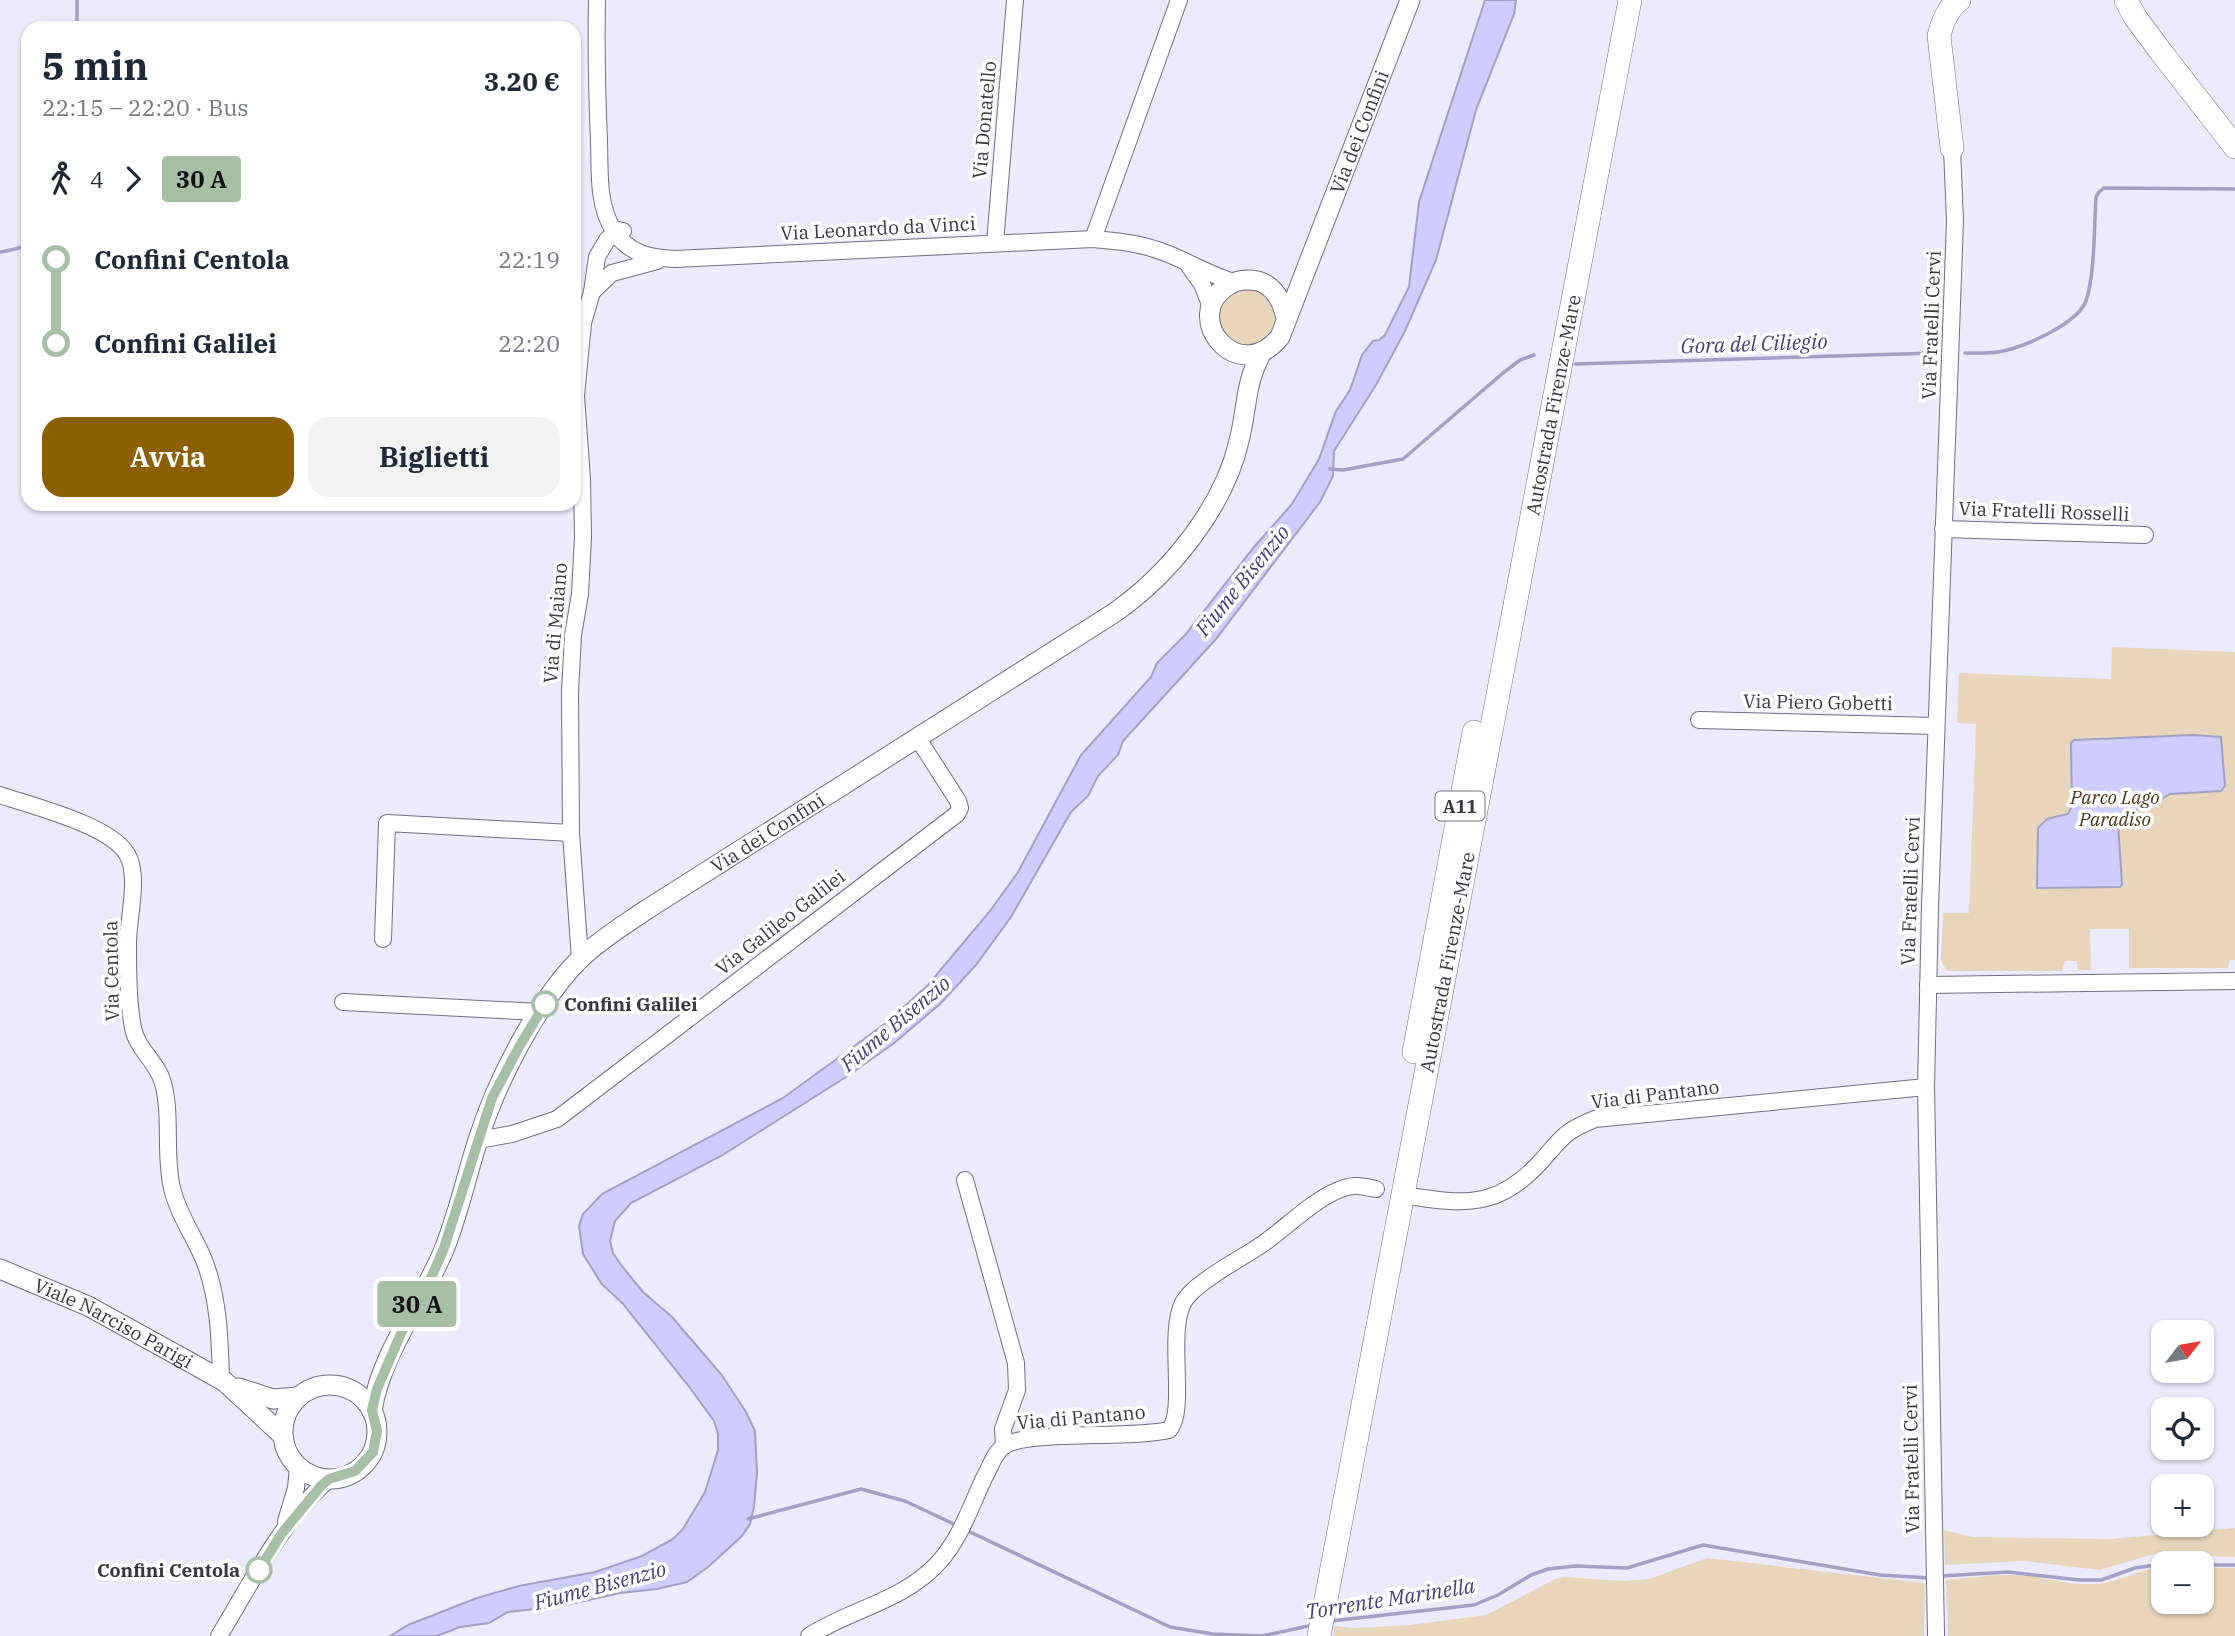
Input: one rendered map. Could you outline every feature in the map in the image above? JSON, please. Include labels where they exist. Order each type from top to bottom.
[{"type":"highway","name":"Autostrada Firenze-Mare","points":[[1319,1636],[1317,1608],[1615,0]]},
{"type":"highway","name":"Autostrada Firenze-Mare","points":[[1304,1636],[1317,1608],[1630,0]]},
{"type":"highway","points":[[1952,148],[1940,37],[1952,5],[1959,0]]},
{"type":"highway","points":[[2109,0],[2130,8],[2235,146]]},
{"type":"main road","name":"Via dei Confini","points":[[329,1479],[355,1471],[370,1456],[377,1431],[372,1410],[377,1389],[403,1329],[444,1248],[492,1098],[540,1012],[580,959],[646,910],[1114,613],[1149,586],[1181,552],[1199,527],[1230,470],[1242,428],[1249,380],[1262,352],[1280,337],[1409,0]]},
{"type":"main road","points":[[1211,307],[1220,292],[1234,282],[1250,280],[1267,285],[1288,281],[1308,264]]},
{"type":"main road","points":[[1267,285],[1282,302],[1286,318]]},
{"type":"main road","name":"Via dei Confini","points":[[1211,307],[1210,318],[1214,334],[1231,352],[1241,388],[1242,428]]},
{"type":"main road","points":[[1231,352],[1249,355],[1262,352]]},
{"type":"main road","name":"Viale Narciso Parigi","points":[[0,1269],[88,1306],[223,1381],[273,1399],[298,1397]]},
{"type":"main road","name":"Via dei Confini","points":[[346,1387],[370,1373],[403,1329]]},
{"type":"main road","name":"Viale Narciso Parigi","points":[[223,1381],[281,1434]]},
{"type":"main road","points":[[329,1479],[298,1468],[287,1454],[281,1434],[286,1415],[298,1397],[320,1385],[333,1384],[346,1387],[360,1395],[372,1410]]},
{"type":"street","points":[[597,0],[595,65],[600,187],[605,210],[614,232],[630,248],[649,258],[666,258]]},
{"type":"street","name":"Via Donatello","points":[[995,243],[1015,0]]},
{"type":"street","points":[[1093,239],[1179,0]]},
{"type":"street","name":"Via Fratelli Cervi","points":[[1936,1636],[1926,1087],[1955,221],[1952,148]]},
{"type":"street","points":[[614,232],[623,231],[644,248],[666,258]]},
{"type":"street","name":"Via di Maiano","points":[[581,344],[598,254],[614,232]]},
{"type":"street","name":"Via Leonardo da Vinci","points":[[666,258],[1093,239],[1135,243],[1167,253],[1207,274],[1234,282]]},
{"type":"street","points":[[592,292],[612,273],[630,248]]},
{"type":"street","points":[[612,273],[666,258]]},
{"type":"street","points":[[1188,264],[1202,284],[1211,307]]},
{"type":"street","name":"Via di Maiano","points":[[580,959],[571,833],[570,692],[583,537],[581,465]]},
{"type":"street","name":"Via Fratelli Rosselli","points":[[1943,529],[2145,535]]},
{"type":"street","name":"Via Piero Gobetti","points":[[1699,720],[1936,726]]},
{"type":"street","name":"Via Galileo Galilei","points":[[478,1140],[531,1129],[557,1119],[957,814],[960,808],[958,801],[917,737]]},
{"type":"street","name":"Via Centola","points":[[0,795],[80,822],[110,836],[122,846],[129,857],[133,884],[128,943],[133,1030],[162,1079],[168,1110],[171,1185],[177,1206],[205,1262],[220,1339],[223,1381]]},
{"type":"street","points":[[383,939],[387,823],[571,833]]},
{"type":"street","points":[[1928,985],[2235,981]]},
{"type":"street","points":[[343,1002],[540,1012]]},
{"type":"street","name":"Via di Pantano","points":[[1416,1197],[1467,1203],[1490,1198],[1528,1175],[1573,1128],[1595,1119],[1926,1087]]},
{"type":"street","points":[[965,1180],[1016,1363],[1017,1390],[1003,1429],[1004,1446]]},
{"type":"street","name":"Via di Pantano","points":[[809,1636],[910,1587],[926,1576],[953,1544],[993,1461],[1004,1446],[1025,1440],[1136,1435],[1169,1430],[1173,1421],[1178,1376],[1175,1348],[1177,1322],[1183,1302],[1200,1284],[1330,1195],[1345,1187],[1376,1189]]},
{"type":"street","name":"Via dei Confini","points":[[282,1533],[296,1488],[298,1468]]},
{"type":"street","name":"Via dei Confini","points":[[219,1636],[282,1533],[329,1479]]},
{"type":"green space","points":[[1248,288],[1264,293],[1272,301],[1277,317],[1272,333],[1264,341],[1248,346],[1232,341],[1224,333],[1219,317],[1224,301],[1232,293]]},
{"type":"green space","name":"Parco Lago Paradiso","points":[[2112,647],[2235,652],[2235,960],[2230,960],[2228,968],[2129,968],[2129,929],[2090,929],[2091,970],[2078,970],[2077,961],[2065,961],[2062,971],[1947,971],[1941,961],[1943,913],[1969,913],[1976,724],[1957,723],[1959,673],[2111,679]]},
{"type":"green space","points":[[2235,1528],[2235,1557],[2214,1556],[2214,1551],[2151,1551],[2151,1555],[2100,1570],[2023,1561],[1945,1565],[1944,1530],[1972,1537],[2110,1539],[2151,1535],[2214,1537],[2214,1530]]},
{"type":"green space","points":[[1707,1558],[1925,1583],[1924,1636],[1333,1636],[1335,1626],[1356,1628],[1410,1625],[1486,1615],[1555,1579],[1649,1579]]},
{"type":"green space","points":[[2214,1568],[2235,1568],[2235,1636],[1948,1636],[1946,1580],[2017,1575],[2096,1584],[2151,1569],[2151,1614],[2214,1614]]},
{"type":"water","name":"Fiume Bisenzio","points":[[1485,0],[1516,0],[1514,14],[1476,110],[1436,260],[1405,331],[1376,385],[1334,451],[1333,476],[1320,502],[1216,639],[1123,741],[1118,755],[1098,776],[1088,796],[1071,812],[1011,917],[976,965],[940,1004],[893,1044],[846,1077],[721,1156],[631,1203],[615,1221],[610,1241],[613,1253],[621,1265],[643,1292],[672,1317],[721,1374],[755,1431],[757,1473],[754,1507],[750,1524],[742,1536],[687,1582],[562,1606],[508,1612],[489,1623],[460,1627],[437,1636],[390,1636],[408,1625],[477,1598],[519,1586],[595,1572],[642,1556],[673,1539],[683,1529],[705,1492],[718,1450],[718,1434],[714,1421],[623,1304],[601,1283],[583,1254],[579,1226],[583,1214],[602,1194],[783,1098],[886,1023],[928,985],[990,911],[1018,872],[1081,755],[1151,677],[1157,663],[1186,634],[1254,547],[1292,504],[1319,459],[1336,411],[1350,390],[1362,355],[1373,341],[1385,335],[1409,287],[1419,202]]},
{"type":"water","points":[[2193,735],[2221,737],[2225,786],[2221,791],[2170,794],[2144,809],[2126,811],[2121,815],[2118,823],[2120,887],[2037,888],[2038,828],[2047,819],[2068,814],[2072,806],[2071,743],[2074,740]]},
{"type":"waterway","points":[[77,0],[77,21]]},
{"type":"waterway","name":"Gora del Ciliegio","points":[[1965,353],[1998,352],[2024,344],[2062,326],[2081,310],[2091,278],[2096,197],[2104,188],[2235,189]]},
{"type":"waterway","points":[[1,252],[21,248]]},
{"type":"waterway","name":"Gora del Ciliegio","points":[[1575,364],[1934,353]]},
{"type":"waterway","name":"Gora del Ciliegio","points":[[1330,469],[1343,470],[1403,459],[1503,373],[1520,360],[1534,355]]},
{"type":"waterway","name":"Torrente Marinella","points":[[748,1519],[861,1489],[905,1501],[956,1525]]},
{"type":"waterway","name":"Torrente Marinella","points":[[966,1530],[1170,1627],[1213,1634],[1262,1636],[1313,1625]]},
{"type":"waterway","name":"Torrente Marinella","points":[[1331,1621],[1474,1605],[1548,1569],[1575,1566],[1627,1568],[1703,1545],[1880,1575],[1930,1578]]},
{"type":"waterway","name":"Torrente Marinella","points":[[2214,1565],[2235,1565]]},
{"type":"waterway","name":"Torrente Marinella","points":[[1941,1576],[2008,1572],[2101,1580],[2135,1568],[2151,1566]]},
{"type":"bus line","points":[[259,1570],[282,1533],[321,1486],[329,1479],[355,1471],[373,1452],[377,1431],[372,1410],[377,1389],[403,1329],[444,1248],[492,1098],[545,1004]]},
{"type":"place","name":"Confini Galilei","points":[[545,1004]]},
{"type":"place","name":"Confini Centola","points":[[259,1570]]}]
